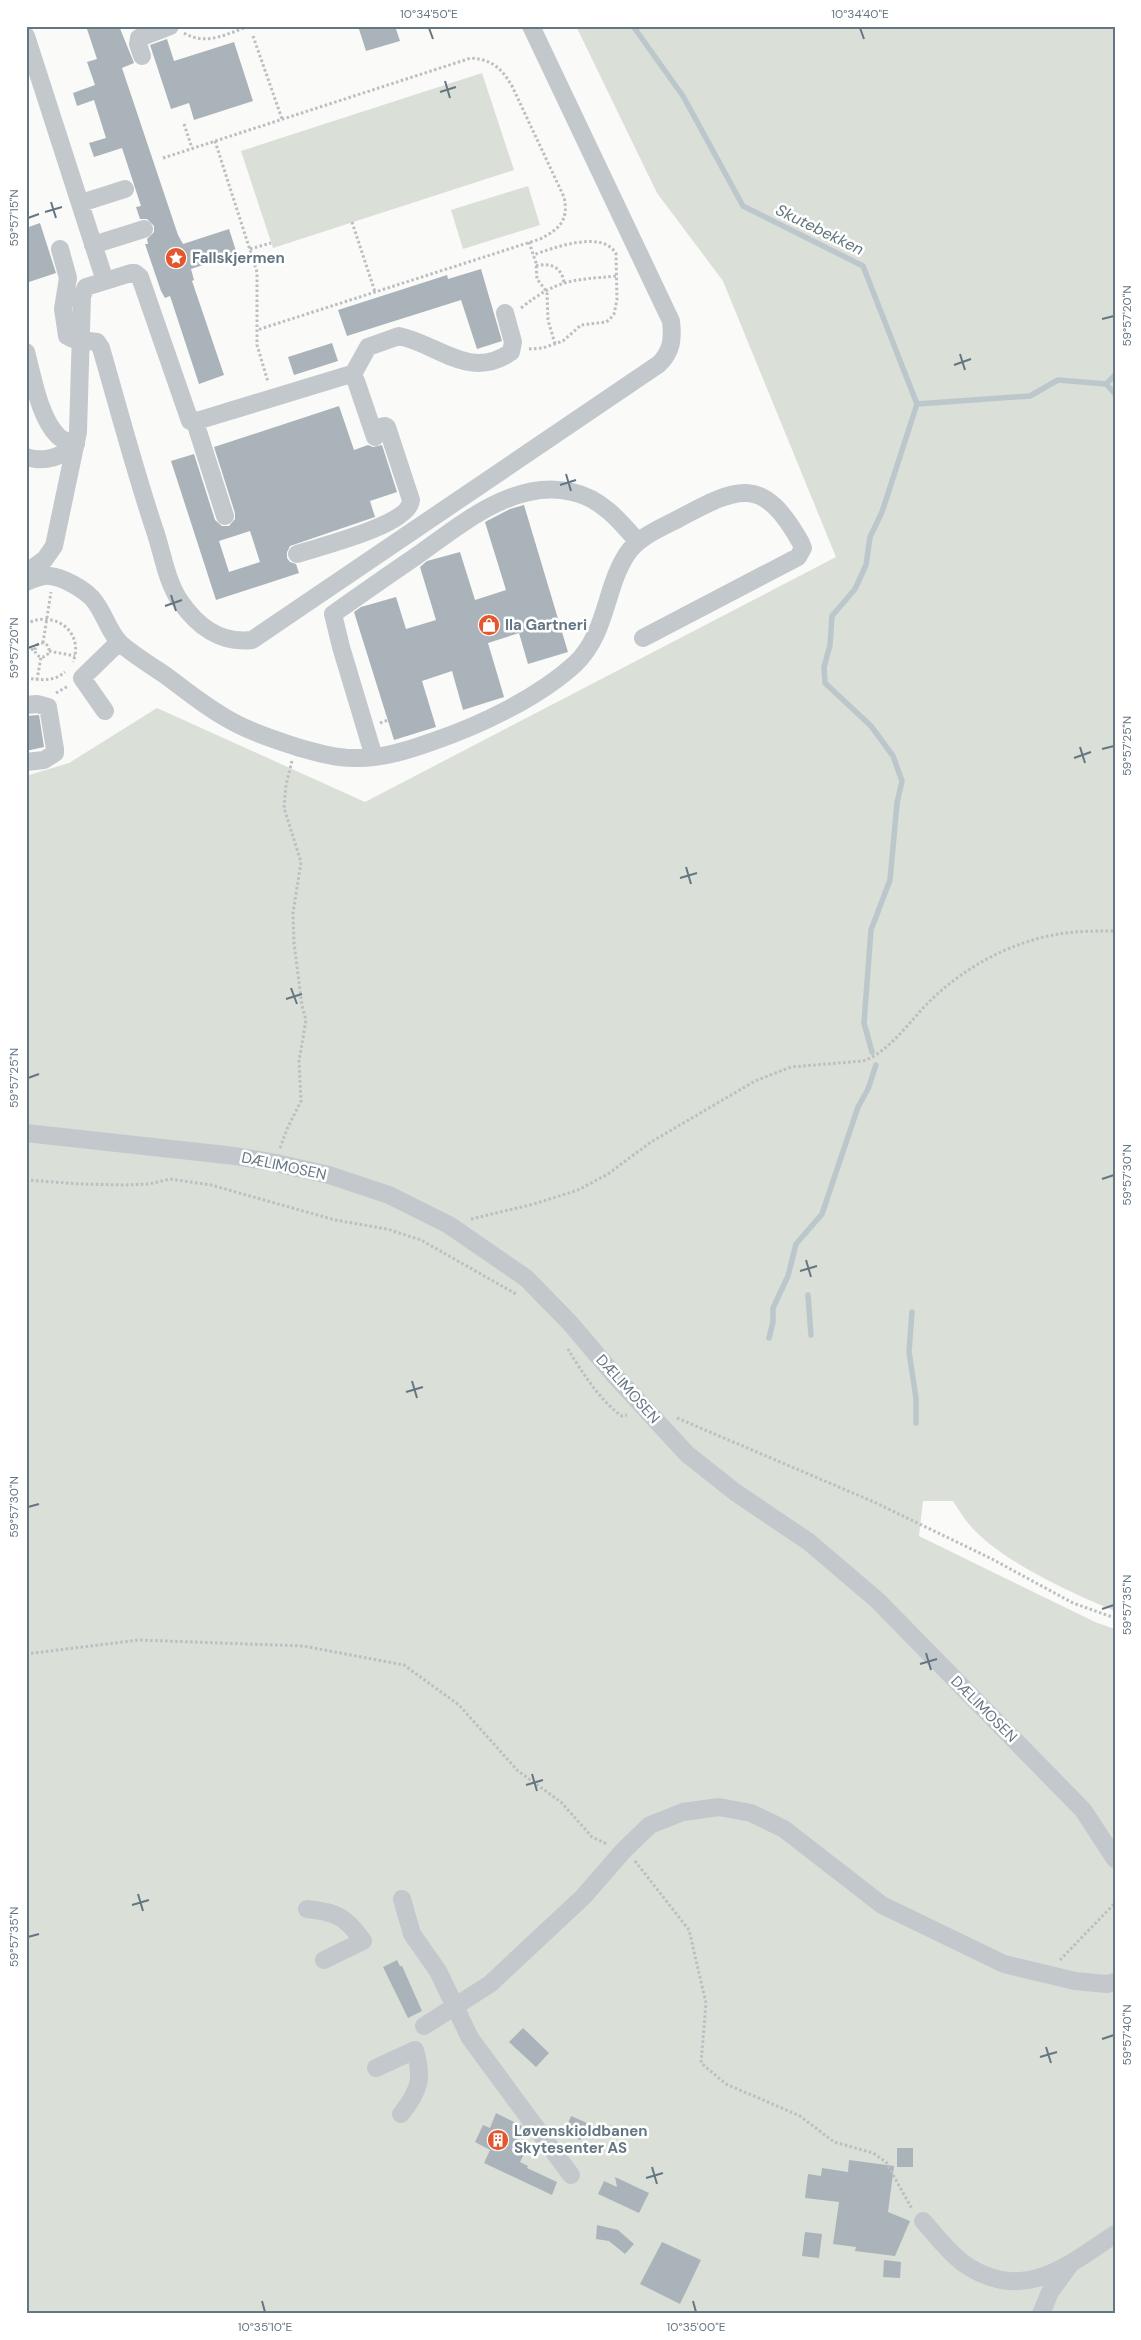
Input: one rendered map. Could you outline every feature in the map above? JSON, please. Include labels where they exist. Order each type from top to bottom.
[{"type":"street","points":[[60,249],[68,278],[63,308],[65,330],[70,339],[97,342],[101,348],[140,485],[171,582],[179,599],[188,612],[225,640],[240,642],[252,640],[659,364],[669,351],[673,339],[671,321],[531,26]]},
{"type":"street","points":[[142,56],[138,44],[139,38],[177,29]]},
{"type":"street","points":[[26,36],[105,281]]},
{"type":"street","points":[[81,203],[125,189]]},
{"type":"street","points":[[94,245],[144,229]]},
{"type":"street","points":[[26,573],[45,559],[54,546],[76,444],[83,290],[86,287],[135,273],[140,277],[190,421],[195,422],[344,375],[352,376],[356,381],[374,433],[385,426],[387,428],[411,500],[408,507],[380,527],[297,554]]},
{"type":"street","points":[[352,376],[368,347],[399,336],[460,360],[475,363],[486,363],[505,357],[513,348],[506,316]]},
{"type":"street","points":[[26,352],[40,405],[52,427],[63,440],[76,444]]},
{"type":"street","points":[[195,422],[225,516]]},
{"type":"street","points":[[26,457],[40,460],[49,459],[66,453],[76,444]]},
{"type":"street","points":[[374,757],[340,647],[333,614],[478,512],[525,493],[553,490],[573,492],[586,497],[613,514],[638,542]]},
{"type":"street","points":[[26,582],[40,577],[53,576],[76,587],[93,599],[119,642],[221,715],[255,732],[318,754],[352,759],[374,757],[436,740],[470,726],[506,709],[551,683],[576,663],[595,636],[607,608],[622,562],[628,552],[638,542],[730,493],[759,496],[772,503],[782,512],[803,548],[801,553],[793,560],[643,638]]},
{"type":"street","points":[[105,711],[82,678],[119,642]]},
{"type":"street","points":[[26,762],[44,760],[55,753],[50,711],[48,707],[32,704]]},
{"type":"street","name":"DÆLIMOSEN","points":[[26,1133],[235,1156],[276,1163],[329,1175],[389,1195],[448,1225],[526,1278],[570,1323],[687,1454],[735,1492],[809,1542],[876,1600],[1084,1810],[1115,1859]]},
{"type":"street","points":[[424,2026],[490,1984],[583,1897],[624,1850],[650,1825],[683,1812],[719,1808],[751,1813],[784,1829],[882,1905],[1004,1964],[1075,1981],[1107,1984],[1115,1982]]},
{"type":"street","points":[[402,1899],[412,1934],[438,1971],[470,2038],[571,2175]]},
{"type":"street","points":[[307,1909],[324,1911],[340,1916],[351,1924],[362,1941],[324,1960]]},
{"type":"street","points":[[376,2068],[415,2050],[419,2065],[420,2082],[414,2099],[402,2114]]},
{"type":"street","points":[[923,2221],[962,2262],[995,2280],[1017,2282],[1042,2278],[1070,2264],[1115,2234]]},
{"type":"street","points":[[1044,2312],[1050,2292],[1070,2264]]},
{"type":"path","points":[[177,29],[192,38],[207,40],[249,26]]},
{"type":"path","points":[[253,36],[282,119]]},
{"type":"path","points":[[163,158],[471,58],[490,62],[503,72],[512,86],[566,203],[567,209],[559,227],[551,233],[529,242],[257,330]]},
{"type":"path","points":[[184,124],[192,148]]},
{"type":"path","points":[[215,141],[257,272],[258,353],[273,398]]},
{"type":"path","points":[[352,222],[375,292]]},
{"type":"path","points":[[529,242],[536,266],[537,279],[545,290],[550,329],[555,344]]},
{"type":"path","points":[[513,348],[535,349],[555,344],[570,336],[581,325],[606,322],[610,319],[616,308],[616,254],[613,247],[605,243],[581,242],[533,255]]},
{"type":"path","points":[[250,249],[271,243]]},
{"type":"path","points":[[536,266],[546,264],[553,266],[562,273],[564,283]]},
{"type":"path","points":[[506,316],[545,290],[564,283],[617,276]]},
{"type":"path","points":[[43,643],[53,576]]},
{"type":"path","points":[[26,624],[33,620],[47,618],[58,620],[72,632],[75,641],[75,656],[70,668],[63,674],[55,679],[37,680],[26,678]]},
{"type":"path","points":[[35,650],[39,644],[43,643]]},
{"type":"path","points":[[43,643],[47,645],[49,652]]},
{"type":"path","points":[[26,648],[35,650],[36,654],[41,657],[46,656],[49,652]]},
{"type":"path","points":[[49,652],[75,656]]},
{"type":"path","points":[[37,680],[41,657]]},
{"type":"path","points":[[32,704],[82,678]]},
{"type":"path","points":[[276,1163],[286,1129],[301,1101],[299,1061],[306,1020],[302,1006],[292,913],[302,862],[284,808],[286,785],[295,746]]},
{"type":"path","points":[[448,1225],[534,1204],[578,1190],[608,1174],[651,1142],[755,1081],[791,1067],[864,1061],[871,1058],[889,1043],[931,999],[963,972],[1018,945],[1067,933],[1115,931]]},
{"type":"path","points":[[26,1180],[124,1185],[149,1184],[170,1180],[211,1185],[335,1220],[387,1229],[421,1240],[522,1298]]},
{"type":"path","points":[[567,1348],[586,1377],[622,1416],[646,1410]]},
{"type":"path","points":[[673,1417],[874,1502],[992,1559],[1073,1603],[1115,1618]]},
{"type":"path","points":[[26,1654],[139,1640],[303,1646],[404,1665],[459,1705],[518,1771],[561,1802],[592,1837],[624,1850],[639,1865],[689,1930],[706,2003],[701,2063],[726,2084],[800,2116],[834,2142],[873,2153],[886,2162],[911,2208],[923,2221]]},
{"type":"path","points":[[1046,1975],[1115,1903]]},
{"type":"shaded area","points":[[576,26],[1115,26],[1115,1611],[1057,1585],[997,1550],[968,1523],[953,1501],[923,1501],[919,1536],[1095,1622],[1115,1629],[1115,2314],[26,2314],[26,776],[69,763],[157,708],[365,802],[836,557],[723,281],[657,193]]},
{"type":"shaded area","points":[[482,73],[514,170],[273,248],[241,151]]},
{"type":"shaded area","points":[[528,186],[540,225],[463,249],[451,210]]},
{"type":"building","points":[[86,26],[119,26],[134,63],[122,68],[178,235],[183,244],[229,229],[237,254],[191,269],[194,280],[192,281],[224,375],[199,384],[170,296],[165,298],[161,291],[145,244],[148,244],[147,239],[154,232],[154,226],[147,219],[140,219],[136,207],[141,206],[122,148],[94,157],[89,143],[106,138],[94,100],[77,106],[73,93],[95,85],[87,62],[97,59]]},
{"type":"building","points":[[358,26],[395,26],[400,41],[366,51]]},
{"type":"building","points":[[167,39],[174,61],[234,42],[253,101],[194,120],[189,103],[171,109],[150,45]]},
{"type":"building","points":[[40,223],[56,273],[26,283],[26,228]]},
{"type":"building","points":[[481,269],[502,341],[477,349],[461,300],[347,336],[338,310],[447,275],[448,279]]},
{"type":"building","points":[[332,343],[338,361],[294,375],[288,357]]},
{"type":"building","points":[[339,406],[354,450],[368,445],[373,447],[382,445],[397,492],[370,501],[375,517],[290,546],[287,558],[290,562],[296,564],[299,573],[216,600],[171,461],[194,454],[215,520],[222,526],[229,526],[235,519],[235,513],[214,447]],"holes":[[[250,531],[260,562],[229,572],[219,541]]]},
{"type":"building","name":"Ila Gartneri","points":[[524,505],[568,652],[528,664],[519,633],[488,643],[504,697],[463,710],[452,671],[422,681],[436,727],[394,740],[354,612],[361,607],[396,597],[406,629],[436,620],[420,567],[427,561],[460,552],[475,600],[506,590],[485,522],[510,509]]},
{"type":"building","points":[[39,715],[44,747],[26,751],[26,716]]},
{"type":"building","points":[[397,1960],[400,1966],[402,1966],[422,2011],[408,2018],[383,1967]]},
{"type":"building","points":[[523,2028],[549,2053],[536,2067],[509,2042]]},
{"type":"building","points":[[496,2113],[522,2126],[516,2138],[529,2144],[520,2162],[528,2166],[527,2168],[557,2182],[552,2195],[484,2163],[490,2150],[475,2142],[483,2125],[490,2128]]},
{"type":"building","points":[[571,2116],[587,2123],[580,2140],[564,2133]]},
{"type":"building","points":[[897,2148],[913,2148],[913,2167],[897,2167]]},
{"type":"building","points":[[849,2160],[894,2166],[888,2212],[910,2221],[895,2256],[855,2251],[856,2247],[833,2244],[839,2202],[805,2198],[808,2174],[821,2176],[822,2168],[848,2172]]},
{"type":"building","points":[[615,2177],[649,2193],[639,2213],[598,2194],[604,2181],[617,2187]]},
{"type":"building","points":[[597,2225],[618,2230],[634,2244],[625,2254],[609,2241],[596,2239]]},
{"type":"building","points":[[805,2232],[822,2234],[819,2258],[802,2256]]},
{"type":"building","points":[[662,2242],[701,2260],[680,2304],[640,2284]]},
{"type":"building","points":[[884,2260],[901,2262],[900,2278],[883,2277]]},
{"type":"waterway","name":"Skutebekken","points":[[633,26],[683,96],[743,206],[863,266],[917,404],[1030,396],[1058,380],[1106,384],[1115,375]]},
{"type":"waterway","points":[[1106,384],[1115,394]]},
{"type":"waterway","points":[[872,1052],[864,1023],[871,930],[890,880],[897,803],[902,781],[893,756],[871,726],[825,683],[824,667],[830,645],[832,616],[855,589],[866,565],[870,537],[882,512],[917,404]]},
{"type":"waterway","points":[[769,1338],[773,1322],[773,1308],[788,1276],[796,1244],[822,1214],[858,1107],[868,1089],[876,1065]]},
{"type":"waterway","points":[[808,1295],[811,1335]]},
{"type":"waterway","points":[[912,1312],[909,1352],[916,1398],[916,1423]]},
{"type":"place","name":"Fallskjermen","points":[[176,258]]},
{"type":"place","name":"Ila Gartneri","points":[[489,625]]},
{"type":"place","name":"Løvenskioldbanen Skytesenter AS","points":[[498,2140]]}]
